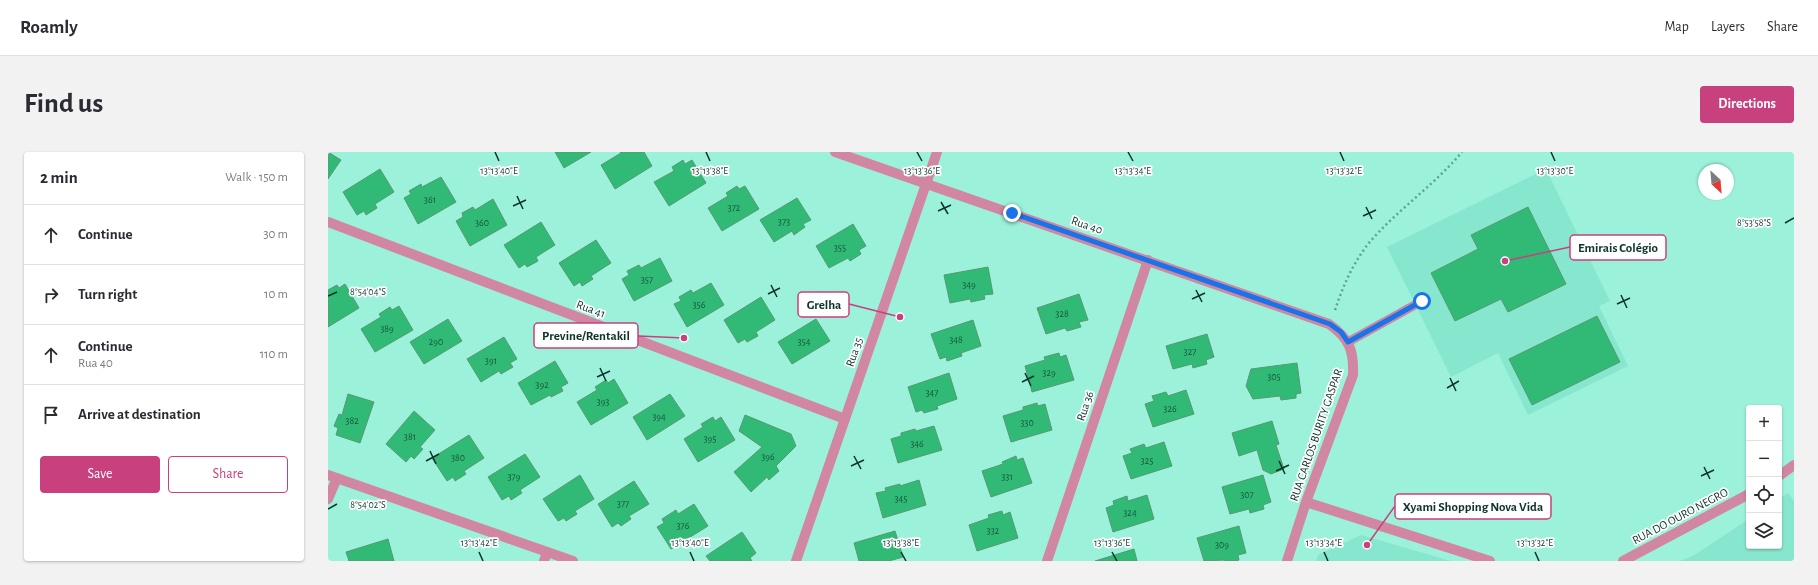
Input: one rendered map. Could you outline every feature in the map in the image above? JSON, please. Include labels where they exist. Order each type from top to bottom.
[{"type":"street","name":"Rua 40","points":[[835,152],[1330,324]]},
{"type":"street","name":"Rua 35","points":[[796,561],[937,152]]},
{"type":"street","name":"Rua 41","points":[[328,222],[845,419]]},
{"type":"street","name":"Rua 36","points":[[1047,561],[1148,260]]},
{"type":"street","name":"RUA CARLOS BURITY GASPAR","points":[[1287,561],[1306,502],[1353,375],[1353,361],[1348,342],[1341,332],[1330,324]]},
{"type":"street","points":[[1782,474],[1794,465]]},
{"type":"street","points":[[328,499],[332,477],[545,557],[573,561]]},
{"type":"street","name":"RUA DO OURO NEGRO","points":[[1623,561],[1746,496]]},
{"type":"street","points":[[1306,502],[1490,561]]},
{"type":"lane","points":[[1348,342],[1422,301]]},
{"type":"path","points":[[1330,324],[1340,293],[1356,261],[1375,235],[1448,168],[1462,152]]},
{"type":"shaded area","points":[[1546,169],[1610,301],[1599,306],[1628,366],[1528,415],[1498,353],[1451,377],[1387,247]]},
{"type":"shaded area","points":[[1788,493],[1794,501],[1794,561],[1680,561],[1693,556],[1746,521],[1746,549],[1782,549],[1782,497]]},
{"type":"shaded area","points":[[1361,535],[1451,561],[1316,561],[1318,555]]},
{"type":"building","points":[[328,152],[341,160],[328,179]]},
{"type":"building","points":[[555,152],[591,152],[564,168]]},
{"type":"building","points":[[620,152],[644,152],[652,166],[615,189],[601,165],[621,153]]},
{"type":"building","points":[[683,160],[685,164],[692,160],[706,183],[669,206],[654,182],[674,171],[672,167]]},
{"type":"building","points":[[380,169],[394,192],[375,204],[377,208],[366,215],[364,211],[357,215],[343,192]]},
{"type":"building","points":[[441,177],[456,202],[418,224],[404,198],[411,194],[409,191],[421,184],[422,187]]},
{"type":"building","points":[[737,186],[739,189],[745,186],[759,209],[722,231],[708,208],[728,196],[726,193]]},
{"type":"building","points":[[797,198],[811,220],[803,224],[805,227],[794,235],[792,231],[774,242],[760,220]]},
{"type":"building","points":[[493,199],[507,225],[470,246],[456,221],[463,217],[462,213],[473,207],[475,210]]},
{"type":"building","points":[[1528,207],[1566,284],[1508,312],[1501,299],[1455,321],[1431,273],[1478,249],[1471,235]]},
{"type":"building","points":[[541,222],[555,245],[536,257],[538,261],[527,267],[525,264],[519,268],[504,245]]},
{"type":"building","points":[[853,224],[866,246],[859,250],[861,254],[850,261],[848,258],[829,268],[816,246]]},
{"type":"building","points":[[596,240],[611,263],[591,276],[593,279],[582,286],[580,282],[574,286],[559,263]]},
{"type":"building","points":[[660,258],[672,281],[634,301],[622,279],[629,275],[627,271],[639,265],[641,268]]},
{"type":"building","points":[[988,267],[993,294],[984,295],[985,299],[971,302],[970,299],[950,303],[944,275]]},
{"type":"building","points":[[711,283],[724,305],[687,327],[674,304],[681,301],[679,297],[691,290],[693,293]]},
{"type":"building","points":[[345,284],[359,308],[328,327],[328,290],[337,285],[339,288]]},
{"type":"building","points":[[1079,294],[1088,320],[1079,322],[1081,327],[1067,331],[1065,328],[1046,334],[1037,308]]},
{"type":"building","points":[[761,297],[775,320],[756,332],[758,336],[747,342],[745,339],[738,343],[724,320]]},
{"type":"building","points":[[399,306],[413,330],[375,352],[361,329],[381,317],[379,314],[390,307],[392,310]]},
{"type":"building","points":[[1597,316],[1620,362],[1532,405],[1509,359]]},
{"type":"building","points":[[448,319],[462,341],[424,364],[410,342]]},
{"type":"building","points":[[816,319],[830,341],[792,364],[778,342]]},
{"type":"building","points":[[973,320],[981,346],[961,353],[962,356],[947,361],[946,357],[940,359],[931,334]]},
{"type":"building","points":[[1207,334],[1214,357],[1206,360],[1207,364],[1193,368],[1192,364],[1173,369],[1166,346]]},
{"type":"building","points":[[504,337],[517,359],[510,363],[513,367],[501,374],[499,371],[481,382],[467,359]]},
{"type":"building","points":[[1059,353],[1060,357],[1066,355],[1074,380],[1032,392],[1025,366],[1045,360],[1044,357]]},
{"type":"building","points":[[555,361],[568,383],[561,387],[563,391],[551,397],[550,395],[531,405],[518,383]]},
{"type":"building","points":[[1297,363],[1301,393],[1296,394],[1296,398],[1281,400],[1280,396],[1253,399],[1246,386],[1251,369]]},
{"type":"building","points":[[949,373],[957,399],[937,406],[938,409],[924,413],[922,410],[916,412],[908,387]]},
{"type":"building","points":[[614,379],[628,403],[591,425],[577,402],[597,390],[595,387],[606,380],[608,383]]},
{"type":"building","points":[[1186,390],[1194,414],[1153,427],[1145,404],[1154,401],[1152,396],[1166,392],[1168,396]]},
{"type":"building","points":[[348,394],[374,402],[360,443],[336,435],[338,428],[334,426],[339,414],[342,415]]},
{"type":"building","points":[[670,394],[685,416],[647,440],[633,417]]},
{"type":"building","points":[[1037,403],[1038,406],[1045,404],[1052,430],[1011,442],[1003,416],[1023,410],[1023,407]]},
{"type":"building","points":[[414,411],[435,430],[420,447],[423,449],[414,459],[411,456],[406,462],[386,444]]},
{"type":"building","points":[[745,415],[791,434],[796,446],[776,466],[779,471],[769,480],[767,477],[751,492],[734,472],[762,447],[739,431]]},
{"type":"building","points":[[713,417],[715,421],[721,417],[735,440],[698,462],[684,439],[703,427],[701,424]]},
{"type":"building","points":[[1272,421],[1279,444],[1276,445],[1284,469],[1271,474],[1263,470],[1257,450],[1239,456],[1232,433]]},
{"type":"building","points":[[934,426],[942,450],[898,463],[891,439],[901,436],[901,433]]},
{"type":"building","points":[[469,435],[484,458],[464,471],[466,474],[455,481],[453,477],[447,481],[432,458]]},
{"type":"building","points":[[1164,442],[1172,466],[1131,479],[1123,456],[1132,453],[1130,449],[1144,444],[1146,448]]},
{"type":"building","points":[[525,454],[540,477],[520,490],[522,493],[511,500],[509,496],[502,500],[488,477]]},
{"type":"building","points":[[1016,456],[1017,460],[1023,458],[1032,483],[991,497],[982,471],[1003,464],[1002,462]]},
{"type":"building","points":[[580,475],[594,499],[575,511],[577,514],[566,521],[564,518],[558,521],[543,499]]},
{"type":"building","points":[[1263,475],[1271,502],[1263,505],[1264,509],[1250,513],[1249,509],[1230,514],[1222,487]]},
{"type":"building","points":[[919,480],[926,505],[883,518],[876,493],[886,491],[885,488],[900,484],[900,486]]},
{"type":"building","points":[[634,481],[649,504],[629,516],[631,519],[621,526],[618,523],[612,527],[598,504]]},
{"type":"building","points":[[1147,495],[1154,519],[1113,532],[1106,508],[1114,505],[1113,501],[1127,496],[1128,501]]},
{"type":"building","points":[[694,504],[708,526],[671,549],[657,527],[664,523],[662,519],[676,510],[678,514]]},
{"type":"building","points":[[1002,511],[1003,515],[1010,512],[1018,538],[977,551],[969,525],[989,518],[988,515]]},
{"type":"building","points":[[1239,526],[1246,553],[1238,555],[1239,560],[1204,561],[1197,538]]},
{"type":"building","points":[[895,531],[903,557],[889,561],[859,561],[854,543]]},
{"type":"building","points":[[742,532],[756,553],[750,558],[752,561],[710,561],[706,556]]},
{"type":"building","points":[[388,539],[394,561],[349,561],[346,552]]},
{"type":"building","points":[[1134,549],[1137,561],[1095,561]]},
{"type":"place","name":"Emirais Colégio","points":[[1505,261]]},
{"type":"place","name":"Grelha","points":[[900,317]]},
{"type":"place","name":"Previne/Rentakil","points":[[684,338]]},
{"type":"place","name":"Xyami Shopping Nova Vida","points":[[1367,545]]},
{"type":"route","points":[[1012,213],[1330,324],[1341,332],[1348,342],[1422,301]]}]
